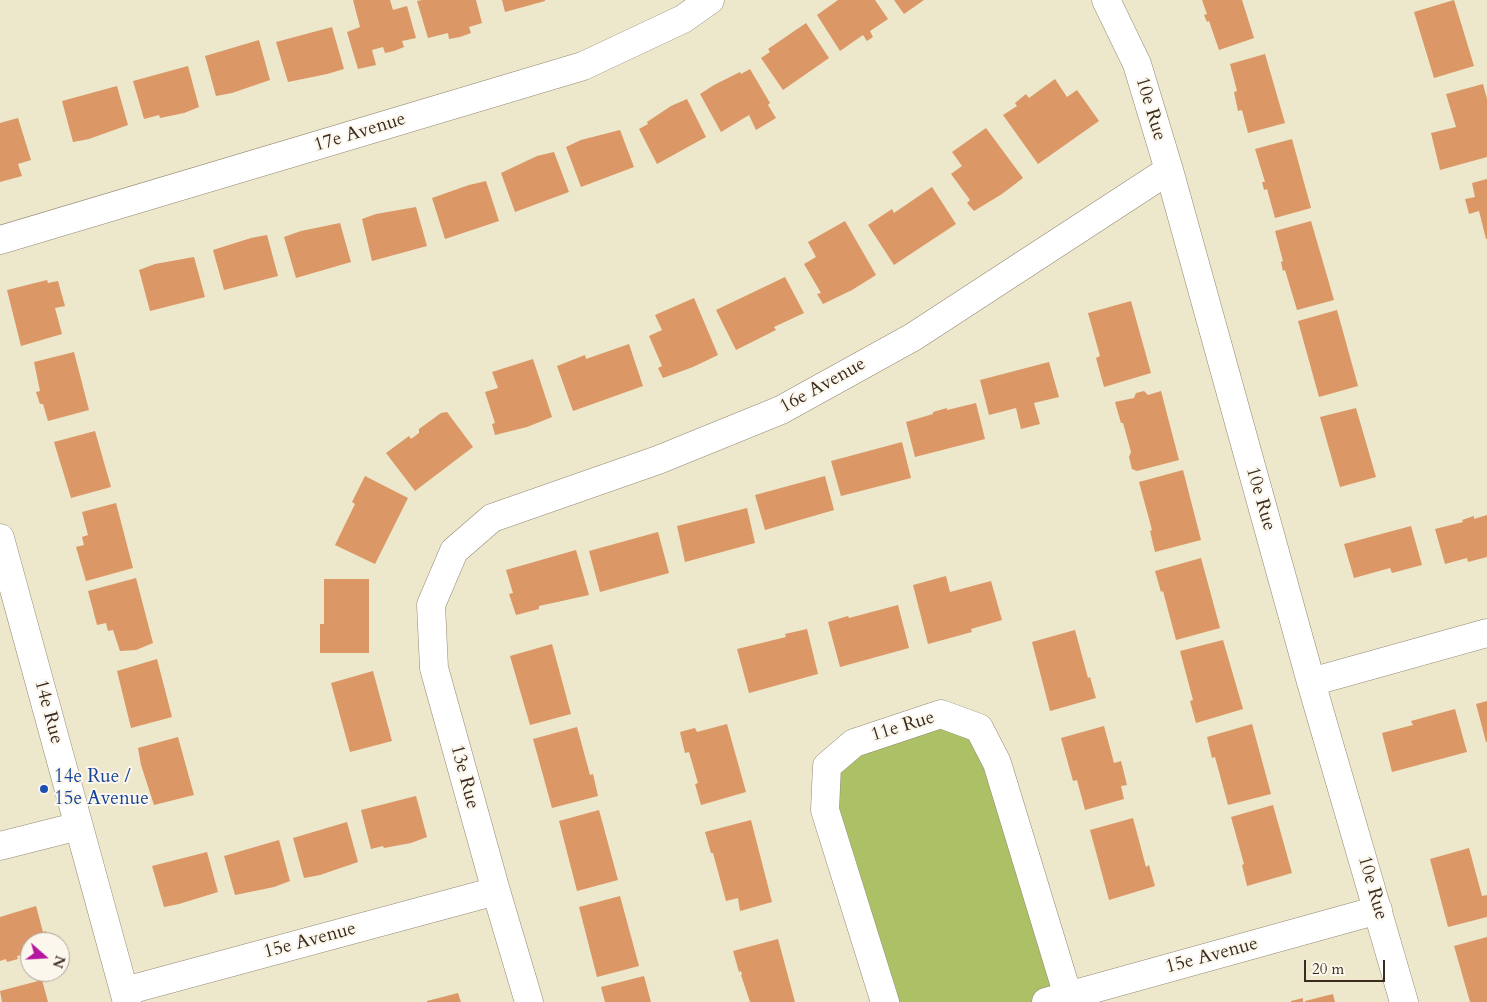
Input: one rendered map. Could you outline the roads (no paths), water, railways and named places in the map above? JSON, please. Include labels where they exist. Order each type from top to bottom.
[{"type":"street","name":"17e Avenue","points":[[0,240],[583,66],[683,18],[710,0]]},
{"type":"street","name":"10e Rue","points":[[1106,0],[1137,64],[1311,682],[1404,1002]]},
{"type":"street","name":"16e Avenue","points":[[454,551],[492,518],[658,460],[781,410],[913,337],[1168,170]]},
{"type":"street","name":"14e Rue","points":[[0,538],[126,997]]},
{"type":"street","name":"13e Rue","points":[[454,551],[431,605],[434,668],[529,1002]]},
{"type":"street","points":[[1311,682],[1487,633]]},
{"type":"street","name":"11e Rue","points":[[885,1002],[826,810],[827,766],[854,742],[941,714],[979,728],[997,763],[1057,999]]},
{"type":"street","points":[[0,846],[79,826]]},
{"type":"street","name":"15e Avenue","points":[[126,997],[496,891]]},
{"type":"street","name":"15e Avenue","points":[[1057,999],[1378,910]]},
{"type":"place","name":"14e Rue / 15e Avenue","points":[[44,789]]}]
